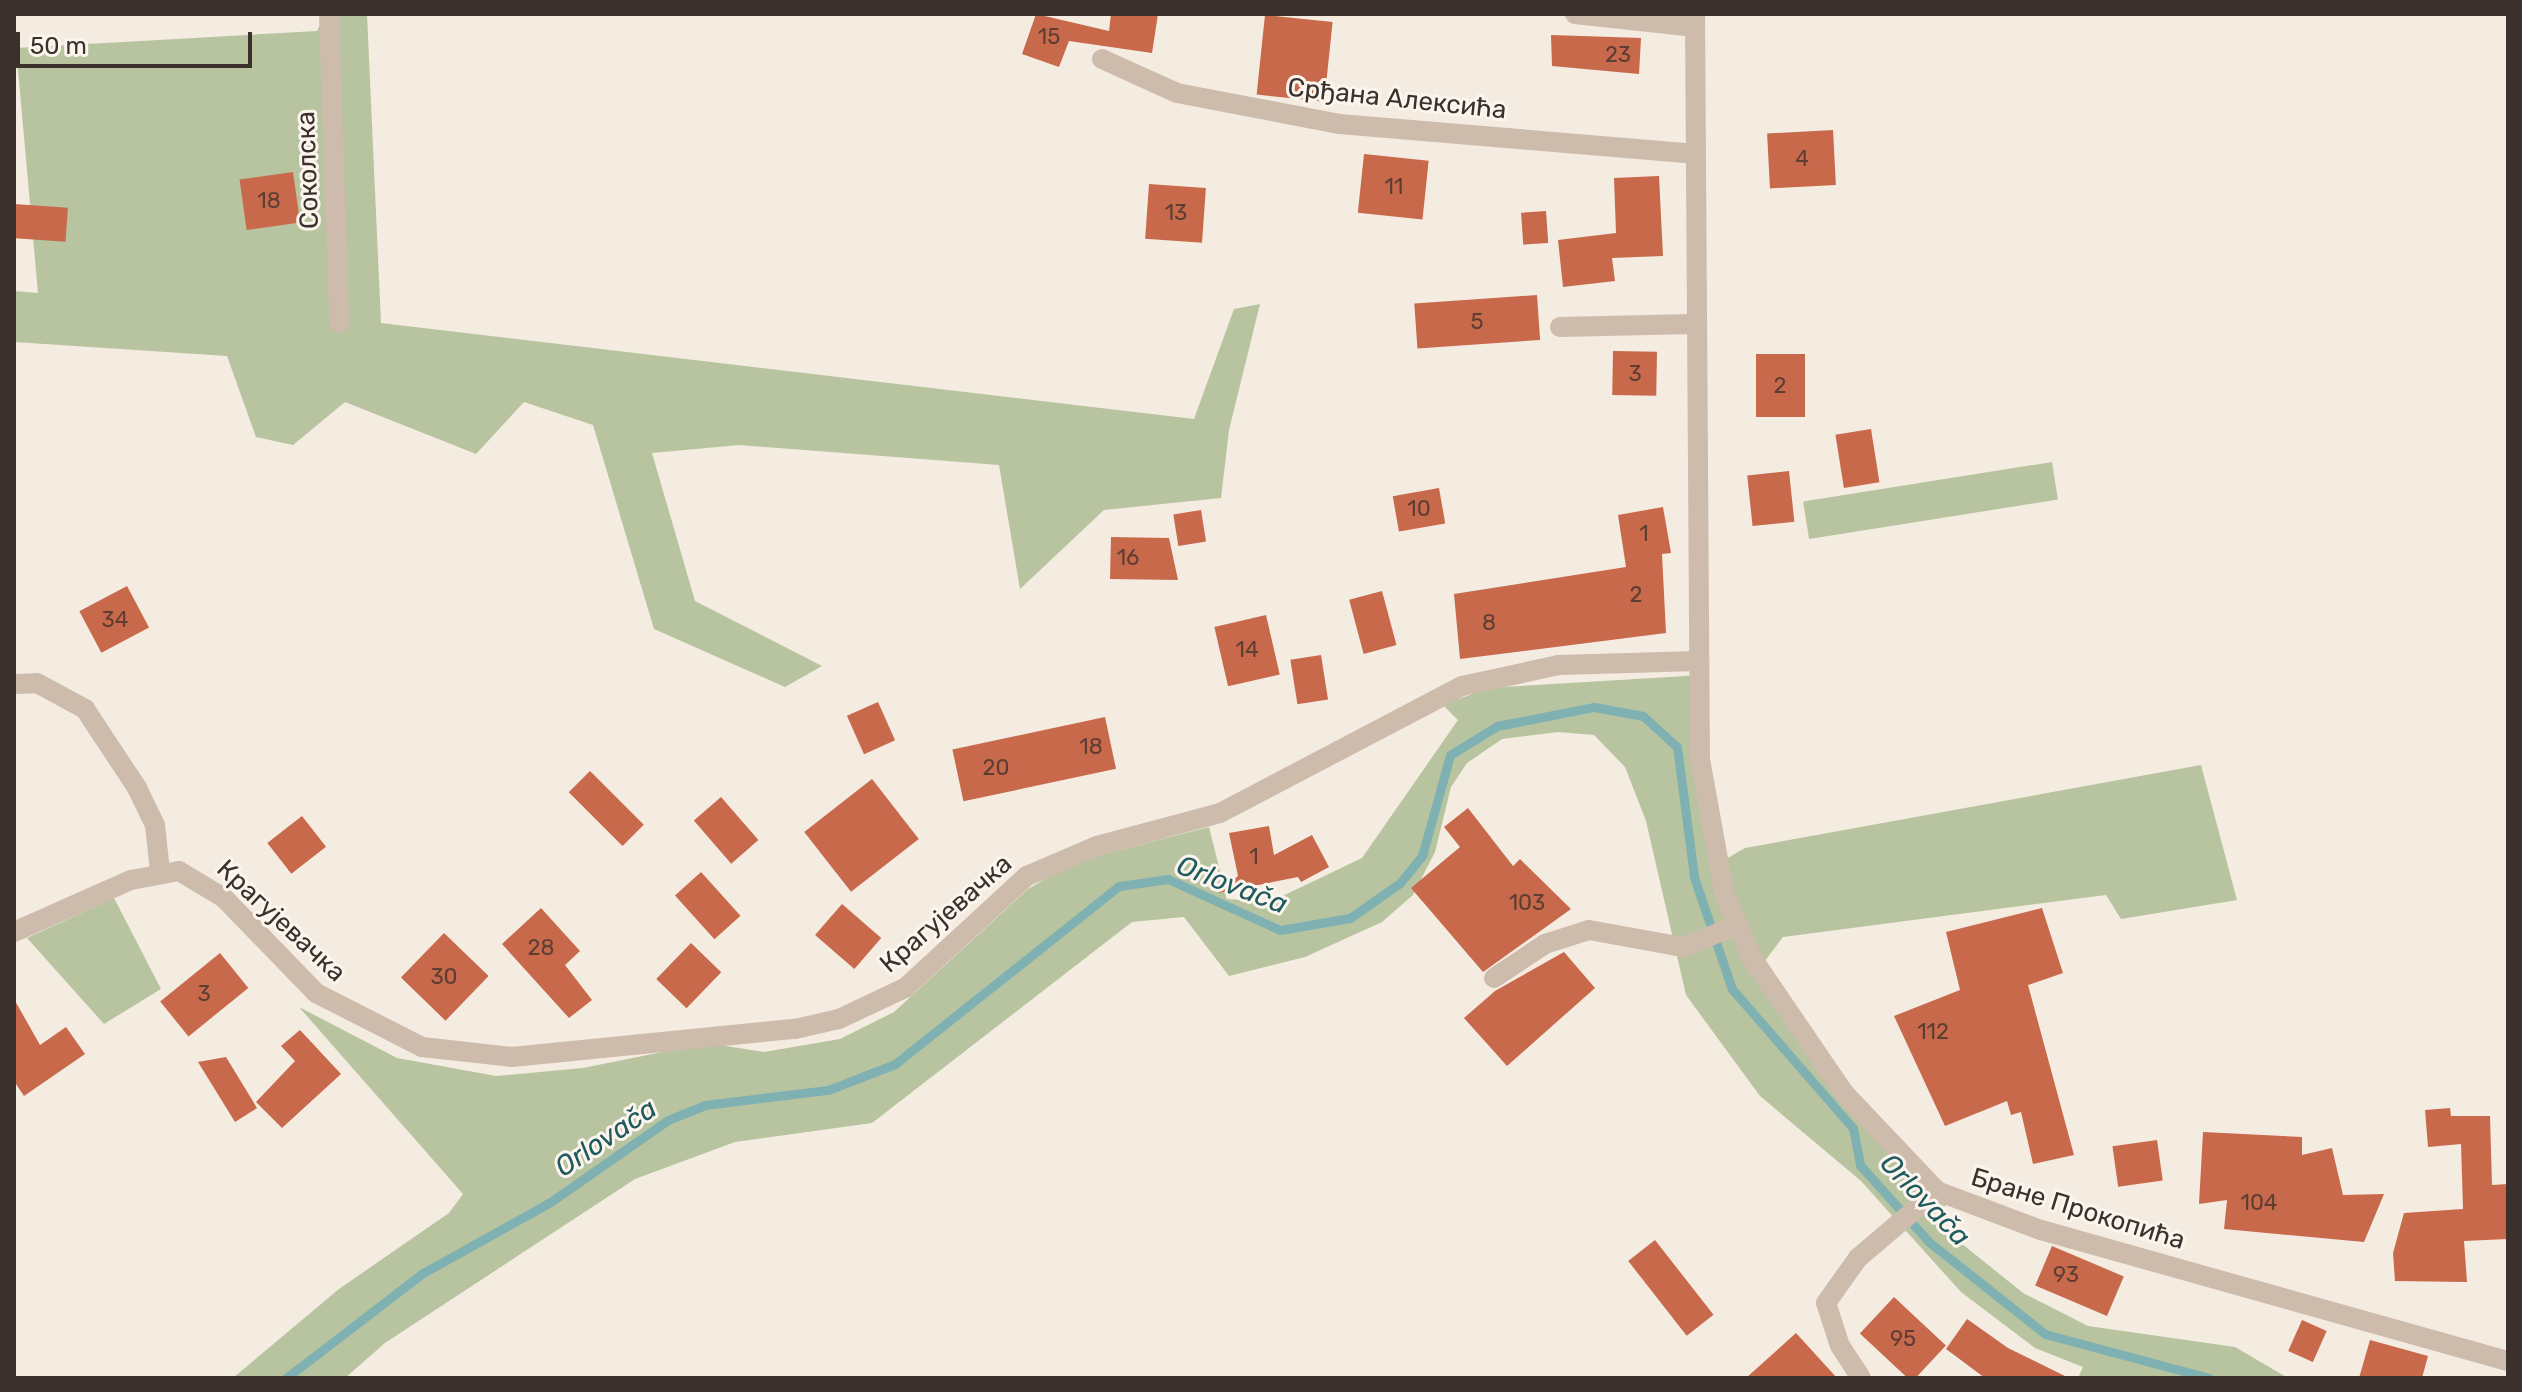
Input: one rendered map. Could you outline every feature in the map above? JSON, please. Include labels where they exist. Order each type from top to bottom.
[{"type":"street","name":"Соколска","points":[[329,14],[339,323]]},
{"type":"street","points":[[1575,14],[1695,20],[1693,324],[1698,661]]},
{"type":"street","name":"Срђана Алексића","points":[[1102,59],[1177,93],[1340,124],[1694,154]]},
{"type":"street","points":[[1560,327],[1693,324]]},
{"type":"street","name":"Крагујевачка","points":[[160,871],[196,876],[316,993],[422,1047],[512,1057],[795,1029],[839,1019],[905,988],[1027,876],[1097,846],[1220,813],[1462,686],[1559,665],[1698,661]]},
{"type":"street","name":"Бране Прокопића","points":[[1698,661],[1710,833],[1738,925],[1844,1093],[1937,1191],[2041,1230],[2508,1361]]},
{"type":"street","points":[[14,684],[37,683],[85,709],[137,788],[155,825],[160,871],[14,932]]},
{"type":"street","points":[[1494,978],[1545,944],[1589,930],[1683,947],[1738,925]]},
{"type":"street","points":[[1861,1378],[1840,1346],[1826,1303],[1875,1242],[1937,1191]]},
{"type":"green space","points":[[325,14],[367,14],[381,323],[1194,419],[1234,309],[1260,304],[1229,430],[1221,498],[1104,510],[1020,589],[999,465],[739,445],[652,453],[695,601],[822,666],[785,687],[654,629],[593,425],[524,402],[476,454],[345,402],[293,445],[256,437],[227,356],[14,342],[14,291],[38,293],[16,48],[317,31]]},
{"type":"green space","points":[[2052,462],[2058,500],[1809,539],[1803,501]]},
{"type":"green space","points":[[1702,675],[1719,863],[1745,848],[2201,765],[2237,900],[2121,919],[2106,895],[1783,937],[1758,970],[1793,1029],[1955,1198],[1930,1218],[2023,1293],[2088,1326],[2235,1347],[2288,1378],[2078,1378],[2083,1367],[2035,1348],[1961,1292],[1861,1181],[1760,1096],[1686,995],[1646,821],[1625,767],[1594,735],[1558,732],[1502,739],[1467,763],[1451,787],[1435,852],[1413,895],[1382,922],[1305,957],[1229,976],[1184,917],[1132,922],[872,1123],[735,1142],[635,1179],[385,1343],[345,1378],[233,1378],[339,1289],[449,1213],[463,1194],[299,1007],[397,1058],[496,1076],[583,1068],[707,1043],[764,1052],[840,1039],[894,1012],[1028,889],[1074,862],[1209,827],[1227,899],[1270,902],[1362,858],[1458,720],[1443,705],[1488,688]]},
{"type":"green space","points":[[114,898],[161,989],[104,1024],[27,938]]},
{"type":"building","points":[[1036,14],[1109,31],[1111,14],[1158,14],[1152,53],[1069,41],[1059,67],[1022,54]]},
{"type":"building","points":[[1265,15],[1333,22],[1324,102],[1257,95]]},
{"type":"building","points":[[1551,35],[1641,38],[1639,74],[1552,66]]},
{"type":"building","points":[[1833,130],[1836,185],[1770,188],[1767,133]]},
{"type":"building","points":[[1364,154],[1429,161],[1422,219],[1358,213]]},
{"type":"building","points":[[293,172],[300,223],[247,230],[240,180]]},
{"type":"building","points":[[1659,176],[1663,256],[1612,258],[1615,281],[1563,287],[1558,240],[1616,233],[1614,178]]},
{"type":"building","points":[[1149,184],[1206,188],[1202,243],[1145,239]]},
{"type":"building","points":[[14,204],[68,208],[65,242],[14,238]]},
{"type":"building","points":[[1546,211],[1548,243],[1523,245],[1521,213]]},
{"type":"building","points":[[1537,295],[1540,340],[1417,348],[1414,304]]},
{"type":"building","points":[[1613,351],[1657,352],[1656,396],[1612,395]]},
{"type":"building","points":[[1756,354],[1805,354],[1805,417],[1756,417]]},
{"type":"building","points":[[1871,429],[1879,482],[1844,488],[1835,435]]},
{"type":"building","points":[[1789,471],[1794,522],[1753,526],[1747,475]]},
{"type":"building","points":[[1439,488],[1445,523],[1399,532],[1393,496]]},
{"type":"building","points":[[1663,507],[1671,553],[1662,554],[1666,633],[1460,659],[1454,594],[1626,567],[1618,515]]},
{"type":"building","points":[[1201,510],[1206,542],[1178,546],[1173,514]]},
{"type":"building","points":[[1111,537],[1169,538],[1178,580],[1110,579]]},
{"type":"building","points":[[127,586],[149,627],[101,653],[79,611]]},
{"type":"building","points":[[1382,591],[1396,645],[1364,654],[1349,600]]},
{"type":"building","points":[[1266,615],[1280,674],[1228,686],[1214,627]]},
{"type":"building","points":[[1321,655],[1328,699],[1297,704],[1290,660]]},
{"type":"building","points":[[878,702],[895,740],[864,754],[847,716]]},
{"type":"building","points":[[1105,717],[1116,769],[963,801],[952,749]]},
{"type":"building","points":[[590,771],[644,825],[623,846],[569,792]]},
{"type":"building","points":[[872,779],[919,839],[851,892],[804,832]]},
{"type":"building","points":[[721,797],[758,840],[731,864],[694,821]]},
{"type":"building","points":[[1468,808],[1513,866],[1520,859],[1571,909],[1483,972],[1411,888],[1460,847],[1444,827]]},
{"type":"building","points":[[302,816],[326,847],[291,874],[267,843]]},
{"type":"building","points":[[1269,826],[1274,855],[1312,835],[1329,867],[1301,882],[1298,877],[1218,893],[1238,876],[1229,833]]},
{"type":"building","points":[[701,872],[740,916],[714,939],[675,895]]},
{"type":"building","points":[[842,904],[881,938],[854,969],[815,935]]},
{"type":"building","points":[[541,908],[580,951],[565,965],[592,1000],[569,1018],[502,944]]},
{"type":"building","points":[[2042,908],[2063,973],[2028,985],[2074,1155],[2033,1164],[2021,1112],[2011,1115],[2007,1101],[1945,1126],[1894,1016],[1960,990],[1946,932]]},
{"type":"building","points":[[444,933],[489,976],[446,1021],[401,978]]},
{"type":"building","points":[[691,943],[721,972],[686,1008],[656,979]]},
{"type":"building","points":[[1564,952],[1595,988],[1507,1066],[1464,1018],[1495,991]]},
{"type":"building","points":[[220,953],[248,988],[188,1036],[160,1001]]},
{"type":"building","points":[[14,999],[40,1045],[66,1027],[85,1054],[24,1096],[14,1081]]},
{"type":"building","points":[[300,1030],[341,1074],[282,1128],[256,1102],[295,1061],[281,1046]]},
{"type":"building","points":[[226,1057],[257,1108],[235,1122],[198,1062]]},
{"type":"building","points":[[2450,1108],[2451,1116],[2490,1116],[2492,1185],[2508,1184],[2508,1239],[2464,1241],[2467,1282],[2395,1281],[2393,1253],[2404,1213],[2463,1209],[2461,1144],[2428,1147],[2425,1110]]},
{"type":"building","points":[[2203,1132],[2302,1137],[2302,1155],[2332,1148],[2343,1195],[2384,1194],[2364,1242],[2224,1229],[2227,1200],[2199,1204]]},
{"type":"building","points":[[2157,1140],[2163,1181],[2118,1187],[2112,1146]]},
{"type":"building","points":[[1655,1240],[1713,1315],[1687,1336],[1628,1261]]},
{"type":"building","points":[[2052,1246],[2124,1276],[2107,1316],[2035,1286]]},
{"type":"building","points":[[1894,1297],[1946,1345],[1916,1378],[1908,1378],[1860,1334]]},
{"type":"building","points":[[1967,1319],[2008,1348],[2069,1378],[1985,1378],[1946,1349]]},
{"type":"building","points":[[2302,1320],[2327,1331],[2313,1362],[2288,1351]]},
{"type":"building","points":[[1796,1333],[1837,1378],[1746,1378]]},
{"type":"building","points":[[2370,1340],[2428,1356],[2422,1378],[2359,1378]]},
{"type":"waterway","name":"Orlovača","points":[[286,1378],[423,1273],[549,1203],[668,1120],[705,1105],[828,1090],[895,1064],[1119,886],[1168,879],[1280,930],[1350,918],[1400,883],[1422,856],[1450,755],[1497,726],[1594,707],[1643,716],[1677,747],[1694,877],[1732,989],[1853,1128],[1860,1165],[1929,1242],[2045,1334],[2209,1378]]}]
